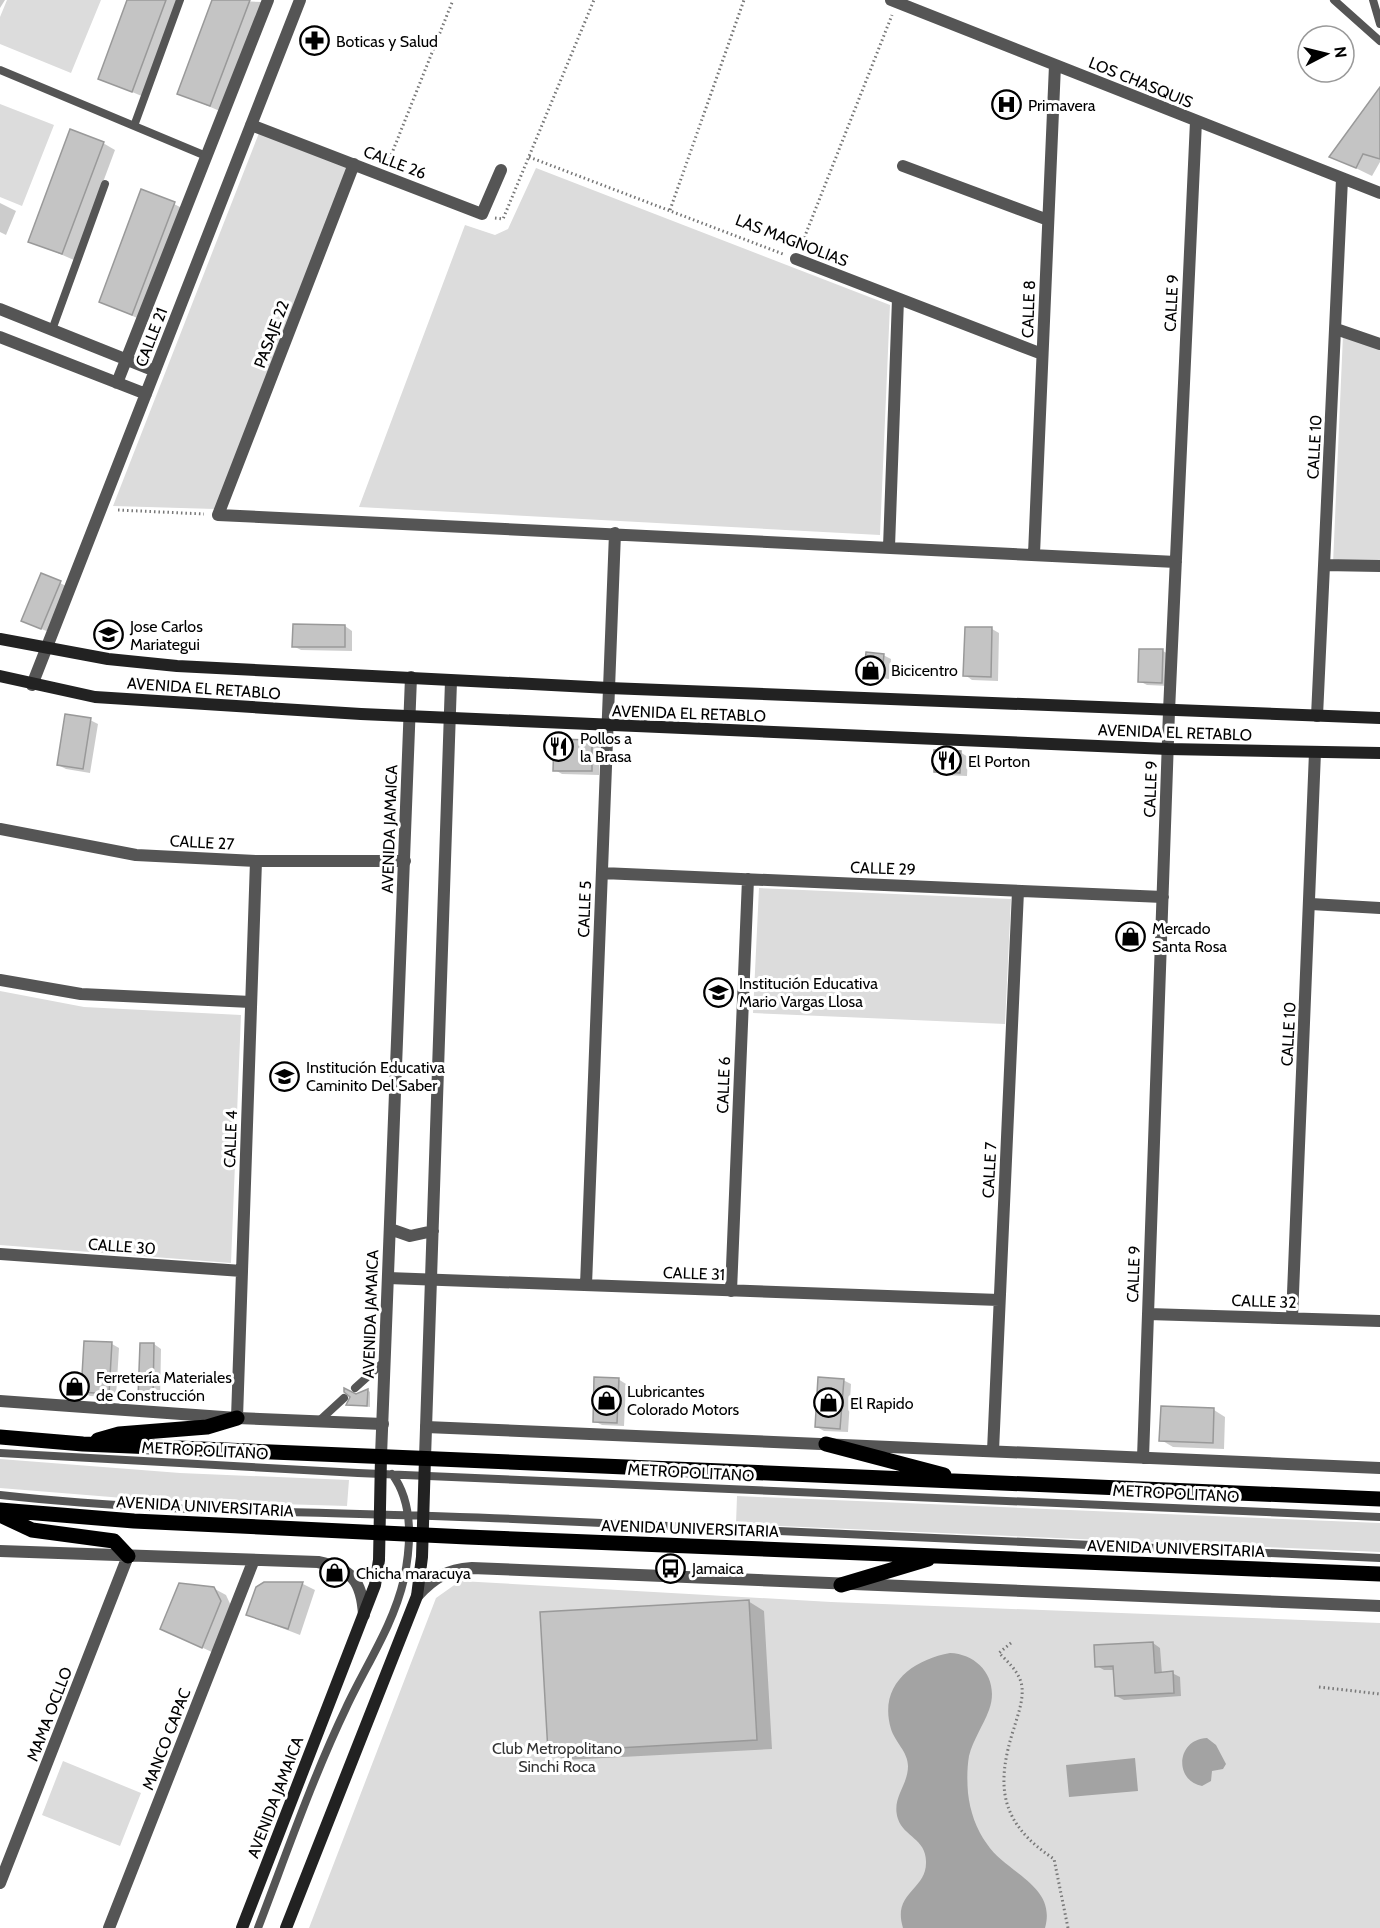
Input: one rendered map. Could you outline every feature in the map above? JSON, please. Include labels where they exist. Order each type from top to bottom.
[{"type":"main road","name":"AVENIDA EL RETABLO","points":[[0,639],[45,649],[177,666],[609,688],[1380,718]]},
{"type":"main road","name":"AVENIDA EL RETABLO","points":[[0,676],[32,685],[95,697],[449,719],[1168,749],[1380,753]]},
{"type":"main road","points":[[83,1444],[119,1434],[207,1427],[237,1418]]},
{"type":"main road","points":[[0,1437],[83,1444],[1380,1499]]},
{"type":"main road","points":[[826,1444],[964,1481]]},
{"type":"main road","name":"AVENIDA JAMAICA","points":[[242,1928],[375,1585],[380,1515],[386,1474],[381,1456]]},
{"type":"main road","points":[[286,1928],[417,1596],[415,1534],[423,1516],[425,1458]]},
{"type":"main road","points":[[0,1513],[32,1530],[114,1541],[128,1556]]},
{"type":"main road","name":"AVENIDA UNIVERSITARIA","points":[[0,1513],[380,1533],[1380,1574]]},
{"type":"main road","points":[[841,1585],[939,1556]]},
{"type":"street","name":"CALLE 21","points":[[117,382],[268,0]]},
{"type":"street","name":"CALLE 21","points":[[32,685],[300,0]]},
{"type":"street","name":"LOS CHASQUIS","points":[[894,1],[1380,193]]},
{"type":"street","name":"CALLE 8","points":[[1034,554],[1054,65]]},
{"type":"street","name":"CALLE 9","points":[[1143,1458],[1169,711],[1196,121]]},
{"type":"street","name":"CALLE 26","points":[[251,125],[482,214]]},
{"type":"street","name":"PASAJE 22","points":[[218,515],[354,164]]},
{"type":"street","points":[[903,166],[1048,220]]},
{"type":"street","points":[[482,214],[501,170]]},
{"type":"street","name":"CALLE 10","points":[[1317,716],[1342,179]]},
{"type":"street","name":"LAS MAGNOLIAS","points":[[796,259],[1042,354]]},
{"type":"street","points":[[889,547],[898,298]]},
{"type":"street","points":[[0,309],[155,371]]},
{"type":"street","points":[[1336,329],[1380,344]]},
{"type":"street","points":[[0,337],[146,394]]},
{"type":"street","points":[[218,515],[1176,562]]},
{"type":"street","name":"CALLE 5","points":[[586,1285],[615,534]]},
{"type":"street","points":[[1324,565],[1380,566]]},
{"type":"street","name":"AVENIDA JAMAICA","points":[[381,1456],[411,677]]},
{"type":"street","points":[[425,1458],[451,681]]},
{"type":"street","name":"CALLE 10","points":[[1292,1318],[1311,904],[1315,752]]},
{"type":"street","name":"CALLE 27","points":[[0,830],[136,855],[256,861],[405,861]]},
{"type":"street","name":"CALLE 4","points":[[237,1418],[256,861]]},
{"type":"street","name":"CALLE 29","points":[[602,873],[1162,897]]},
{"type":"street","name":"CALLE 6","points":[[731,1291],[748,879]]},
{"type":"street","name":"CALLE 7","points":[[993,1451],[1018,891]]},
{"type":"street","points":[[1311,904],[1380,908]]},
{"type":"street","points":[[0,980],[81,994],[251,1002]]},
{"type":"street","points":[[390,1229],[410,1236],[433,1231]]},
{"type":"street","name":"CALLE 30","points":[[0,1254],[242,1271]]},
{"type":"street","name":"CALLE 31","points":[[388,1278],[999,1300]]},
{"type":"street","name":"CALLE 32","points":[[1148,1314],[1380,1321]]},
{"type":"street","points":[[0,1401],[237,1418],[383,1424]]},
{"type":"street","points":[[426,1427],[1380,1468]]},
{"type":"street","points":[[0,1551],[253,1562],[318,1562],[339,1566],[352,1577],[362,1591],[364,1615]]},
{"type":"street","name":"MAMA OCLLO","points":[[0,1883],[128,1556]]},
{"type":"street","name":"MANCO CAPAC","points":[[109,1928],[253,1562]]},
{"type":"street","points":[[417,1596],[431,1580],[451,1570],[472,1569],[1380,1605]]},
{"type":"lane","points":[[134,126],[180,0]]},
{"type":"lane","points":[[1334,0],[1380,41]]},
{"type":"lane","points":[[1373,0],[1380,24]]},
{"type":"lane","points":[[0,70],[206,156]]},
{"type":"lane","points":[[52,330],[105,184]]},
{"type":"lane","points":[[355,1388],[385,1361]]},
{"type":"lane","points":[[319,1421],[344,1398]]},
{"type":"lane","name":"METROPOLITANO","points":[[0,1453],[424,1476],[1380,1517]]},
{"type":"lane","points":[[258,1928],[345,1708],[392,1618],[404,1578],[415,1534],[405,1496],[386,1474]]},
{"type":"lane","points":[[0,1495],[111,1503],[1380,1558]]},
{"type":"path","points":[[383,176],[453,0]]},
{"type":"path","points":[[482,214],[503,219],[594,0]]},
{"type":"path","points":[[669,211],[744,0]]},
{"type":"path","points":[[796,259],[894,1]]},
{"type":"path","name":"LAS MAGNOLIAS","points":[[529,157],[796,259]]},
{"type":"path","points":[[101,509],[218,515]]},
{"type":"path","points":[[1011,1643],[999,1653],[1013,1667],[1022,1683],[1021,1705],[1005,1759],[1002,1784],[1007,1808],[1017,1827],[1032,1845],[1054,1859],[1068,1928]]},
{"type":"path","points":[[1319,1687],[1380,1694]]},
{"type":"green space","points":[[7,0],[101,0],[71,73],[0,44],[0,17]]},
{"type":"green space","points":[[0,104],[54,125],[22,206],[0,197]]},
{"type":"green space","points":[[259,133],[347,167],[215,509],[113,506]]},
{"type":"green space","points":[[536,168],[890,305],[880,535],[359,507],[465,225],[495,235],[508,229]]},
{"type":"green space","points":[[1343,335],[1380,349],[1380,565],[1333,564]]},
{"type":"green space","points":[[759,888],[1011,899],[1005,1024],[753,1013]]},
{"type":"green space","points":[[0,991],[84,1007],[241,1015],[231,1263],[0,1245]]},
{"type":"green space","points":[[0,1459],[180,1473],[349,1480],[347,1506],[148,1500],[0,1488]]},
{"type":"green space","points":[[737,1496],[1380,1523],[1380,1552],[736,1524]]},
{"type":"green space","name":"Club Metropolitano Sinchi Roca","points":[[460,1581],[831,1602],[1380,1623],[1380,1928],[309,1928],[436,1598]]},
{"type":"green space","points":[[63,1761],[141,1793],[120,1846],[42,1815]]},
{"type":"shaded area","points":[[950,1653],[970,1658],[978,1664],[989,1679],[992,1689],[989,1710],[973,1744],[968,1761],[968,1793],[974,1820],[983,1838],[996,1854],[1037,1890],[1044,1901],[1047,1913],[1045,1928],[903,1928],[902,1907],[905,1899],[921,1880],[926,1863],[923,1849],[901,1825],[896,1812],[908,1766],[906,1756],[891,1729],[888,1713],[889,1700],[901,1677],[911,1669],[936,1656]]},
{"type":"shaded area","points":[[1207,1738],[1216,1745],[1226,1764],[1223,1769],[1212,1771],[1211,1781],[1202,1786],[1186,1776],[1182,1760],[1189,1745]]},
{"type":"shaded area","points":[[1135,1758],[1138,1791],[1069,1797],[1066,1765]]},
{"type":"building","points":[[127,0],[166,0],[132,92],[98,79]]},
{"type":"building","points":[[212,0],[250,0],[210,106],[177,94]]},
{"type":"building","points":[[1380,87],[1380,159],[1363,154],[1356,168],[1329,157]]},
{"type":"building","points":[[70,129],[104,142],[62,254],[28,242]]},
{"type":"building","points":[[141,189],[175,202],[132,315],[99,302]]},
{"type":"building","points":[[41,573],[61,581],[41,629],[21,621]]},
{"type":"building","points":[[293,624],[345,625],[345,647],[292,647]]},
{"type":"building","points":[[965,627],[992,627],[991,677],[963,676]]},
{"type":"building","points":[[1139,649],[1163,649],[1162,683],[1138,682]]},
{"type":"building","points":[[866,652],[884,654],[882,675],[864,674]]},
{"type":"building","points":[[65,714],[91,718],[83,769],[57,765]]},
{"type":"building","points":[[554,739],[592,740],[592,771],[553,771]]},
{"type":"building","name":"El Porton","points":[[934,750],[961,751],[960,773],[934,772]]},
{"type":"building","points":[[84,1341],[112,1342],[109,1394],[81,1392]]},
{"type":"building","points":[[140,1343],[154,1343],[153,1398],[138,1398]]},
{"type":"building","name":"Lubricantes Colorado Motors","points":[[594,1377],[619,1378],[617,1423],[593,1422]]},
{"type":"building","name":"El Rapido","points":[[818,1377],[844,1379],[840,1429],[815,1427]]},
{"type":"building","points":[[344,1388],[356,1394],[368,1389],[367,1406],[346,1405],[350,1397],[344,1392]]},
{"type":"building","points":[[1161,1406],[1214,1408],[1213,1443],[1159,1441]]},
{"type":"building","points":[[264,1582],[303,1582],[288,1629],[246,1615],[256,1587]]},
{"type":"building","points":[[179,1583],[214,1587],[221,1601],[202,1648],[160,1629]]},
{"type":"building","points":[[749,1600],[757,1740],[548,1752],[540,1612]]},
{"type":"building","points":[[1153,1642],[1155,1673],[1173,1671],[1174,1693],[1115,1696],[1113,1666],[1095,1667],[1094,1645]]},
{"type":"place","name":"Boticas y Salud","points":[[315,41]]},
{"type":"place","name":"Primavera","points":[[1007,105]]},
{"type":"place","name":"Jose Carlos Mariategui","points":[[109,635]]},
{"type":"place","name":"Bicicentro","points":[[870,670]]},
{"type":"place","name":"Pollos a la Brasa","points":[[559,747]]},
{"type":"place","name":"El Porton","points":[[947,761]]},
{"type":"place","name":"Mercado Santa Rosa","points":[[1131,937]]},
{"type":"place","name":"Institución Educativa Mario Vargas Llosa","points":[[718,992]]},
{"type":"place","name":"Institución Educativa Caminito Del Saber","points":[[285,1076]]},
{"type":"place","name":"Ferretería Materiales de Construcción","points":[[75,1386]]},
{"type":"place","name":"Lubricantes Colorado Motors","points":[[606,1400]]},
{"type":"place","name":"El Rapido","points":[[829,1403]]},
{"type":"place","name":"Jamaica","points":[[671,1568]]},
{"type":"place","name":"Chicha maracuya","points":[[335,1573]]}]
